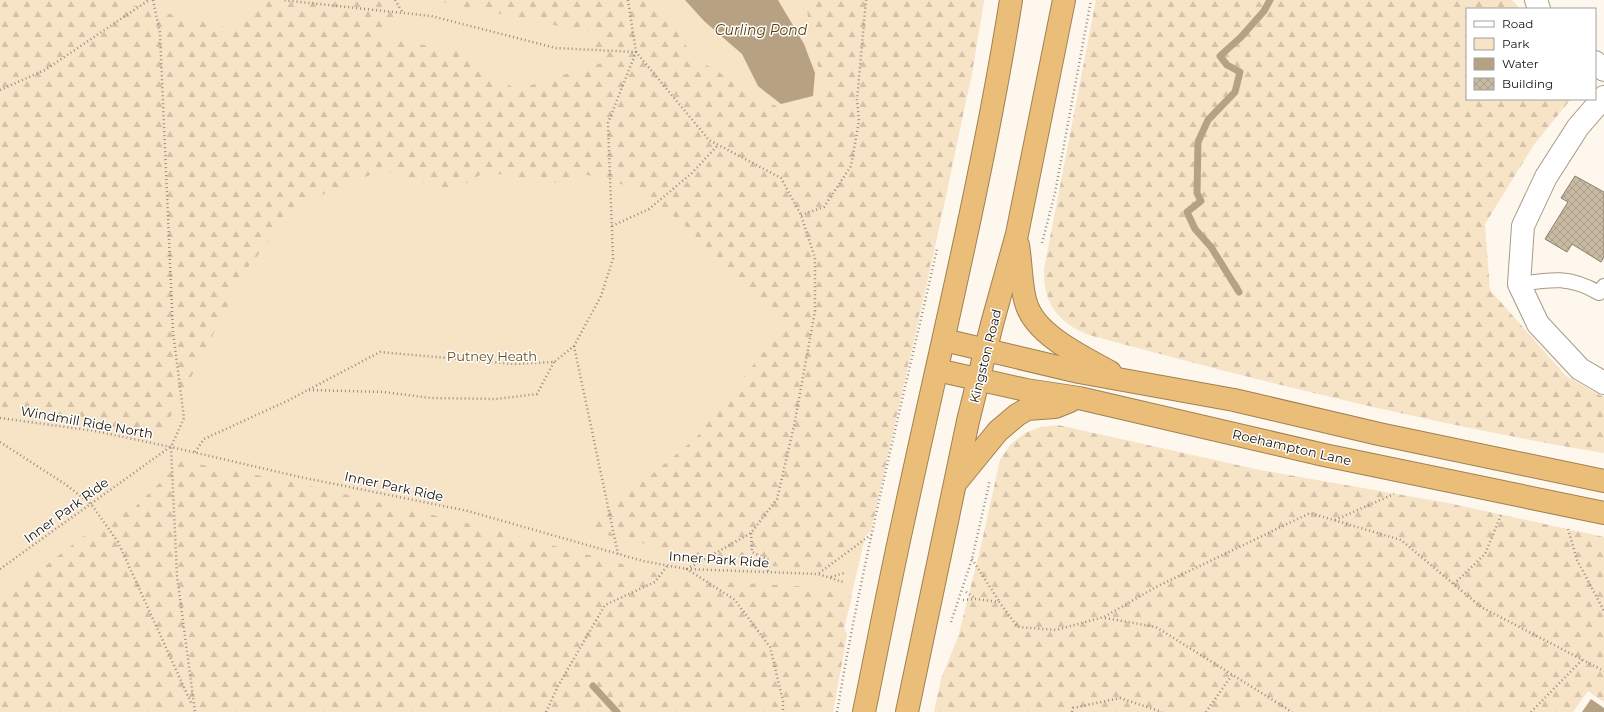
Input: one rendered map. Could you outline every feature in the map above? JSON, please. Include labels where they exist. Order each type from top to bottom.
[{"type":"highway","points":[[864,712],[902,522],[944,340],[982,155],[1011,0]]},
{"type":"highway","name":"Kingston Road","points":[[907,712],[957,482],[968,421],[980,381],[986,349],[1017,234],[1064,0]]},
{"type":"highway","points":[[1017,234],[1026,304],[1036,321],[1055,339],[1076,354],[1125,381]]},
{"type":"highway","points":[[944,340],[1079,372],[1234,400],[1379,434],[1604,481]]},
{"type":"highway","name":"Roehampton Lane","points":[[937,370],[980,381],[1079,398],[1324,455],[1604,513]]},
{"type":"highway","points":[[957,482],[998,431],[1017,415],[1027,409],[1055,407],[1079,398]]},
{"type":"street","points":[[1596,63],[1604,70]]},
{"type":"street","points":[[1604,97],[1578,127],[1546,177],[1523,226],[1520,284],[1538,324],[1580,369],[1604,383]]},
{"type":"lane","points":[[1520,284],[1555,279],[1584,284],[1599,294],[1604,286]]},
{"type":"path","points":[[0,90],[45,70],[149,0]]},
{"type":"path","points":[[153,0],[160,33],[173,332],[184,418],[171,447],[177,576],[193,708]]},
{"type":"path","points":[[282,0],[431,16],[556,48],[636,52],[709,140],[781,178],[800,215],[814,258],[815,311],[794,426],[777,499],[751,533],[687,569],[735,600],[770,647],[783,701],[783,712]]},
{"type":"path","points":[[395,0],[404,13]]},
{"type":"path","points":[[309,390],[384,392],[431,398],[496,399],[537,394],[554,362],[574,346],[601,296],[613,259],[608,123],[636,52],[628,0]]},
{"type":"path","points":[[800,215],[824,207],[851,166],[859,121],[857,100],[866,0]]},
{"type":"path","points":[[1042,244],[1055,193],[1091,0]]},
{"type":"path","points":[[612,226],[649,209],[692,173],[718,145]]},
{"type":"path","points":[[837,712],[846,656],[872,534],[939,243]]},
{"type":"path","points":[[574,346],[618,554]]},
{"type":"path","points":[[195,452],[204,439],[309,390],[380,352],[514,364],[554,362]]},
{"type":"path","name":"Windmill Ride North","points":[[0,418],[95,432],[171,447]]},
{"type":"path","points":[[0,442],[65,484],[91,504],[118,542],[195,712]]},
{"type":"path","name":"Inner Park Ride","points":[[0,569],[171,447],[300,477],[468,511],[618,554],[667,566],[687,569],[818,574],[843,582]]},
{"type":"path","points":[[951,624],[972,559],[990,478]]},
{"type":"path","points":[[1334,520],[1396,493]]},
{"type":"path","points":[[1454,584],[1485,554],[1504,510]]},
{"type":"path","points":[[972,559],[999,602],[1018,627],[1056,630],[1104,618],[1156,587],[1310,513],[1401,540],[1481,607],[1604,671]]},
{"type":"path","points":[[1566,523],[1577,560],[1604,611]]},
{"type":"path","points":[[751,533],[752,552],[769,560],[768,573]]},
{"type":"path","points":[[818,574],[872,534]]},
{"type":"path","points":[[546,712],[558,686],[605,605],[655,582],[667,566]]},
{"type":"path","points":[[830,577],[844,573]]},
{"type":"path","points":[[966,592],[976,598]]},
{"type":"path","points":[[964,600],[976,598],[999,602]]},
{"type":"path","points":[[1104,618],[1156,627],[1292,712]]},
{"type":"path","points":[[1531,712],[1582,660]]},
{"type":"path","points":[[1206,712],[1232,675]]},
{"type":"path","points":[[1072,712],[1073,708],[1120,698],[1162,712]]},
{"type":"green space","name":"Putney Heath","points":[[0,0],[984,0],[959,133],[931,266],[871,530],[866,533],[844,628],[847,634],[833,712],[0,712]]},
{"type":"green space","points":[[0,0],[112,0],[237,30],[263,0],[401,0],[386,38],[462,52],[516,90],[601,63],[592,33],[432,0],[658,0],[693,57],[786,112],[824,97],[806,6],[799,0],[984,0],[972,74],[871,531],[828,569],[735,564],[584,530],[696,438],[783,327],[688,228],[639,189],[584,174],[558,183],[485,172],[453,191],[382,170],[302,203],[248,267],[160,437],[0,409]]},
{"type":"green space","points":[[1096,0],[1512,0],[1519,8],[1466,8],[1466,100],[1570,100],[1533,146],[1485,224],[1490,290],[1566,376],[1604,397],[1604,453],[1474,429],[1409,415],[1217,369],[1089,335],[1068,324],[1054,310],[1046,292],[1044,269]]},
{"type":"green space","points":[[1058,425],[1260,470],[1448,503],[1604,537],[1604,702],[1588,691],[1573,712],[934,712],[941,679],[958,637],[980,550],[1000,460],[1010,445],[1025,433],[1040,427]]},
{"type":"green space","points":[[182,461],[284,480],[480,526],[679,579],[811,587],[852,597],[844,628],[847,634],[833,712],[0,712],[0,594],[40,570],[89,532],[135,507]]},
{"type":"water","name":"Curling Pond","points":[[685,0],[778,0],[804,44],[815,73],[813,96],[781,104],[758,86],[742,54],[704,21]]},
{"type":"water","points":[[1591,699],[1604,708],[1604,712],[1582,712]]},
{"type":"building","points":[[1575,176],[1604,192],[1604,257],[1601,262],[1572,244],[1567,252],[1545,239],[1568,202],[1561,198]]},
{"type":"waterway","points":[[1239,292],[1211,247],[1195,229],[1187,212],[1201,201],[1197,193],[1198,142],[1208,120],[1235,92],[1240,72],[1227,65],[1220,56],[1241,37],[1264,11],[1270,0]]},
{"type":"waterway","points":[[593,686],[617,712]]}]
